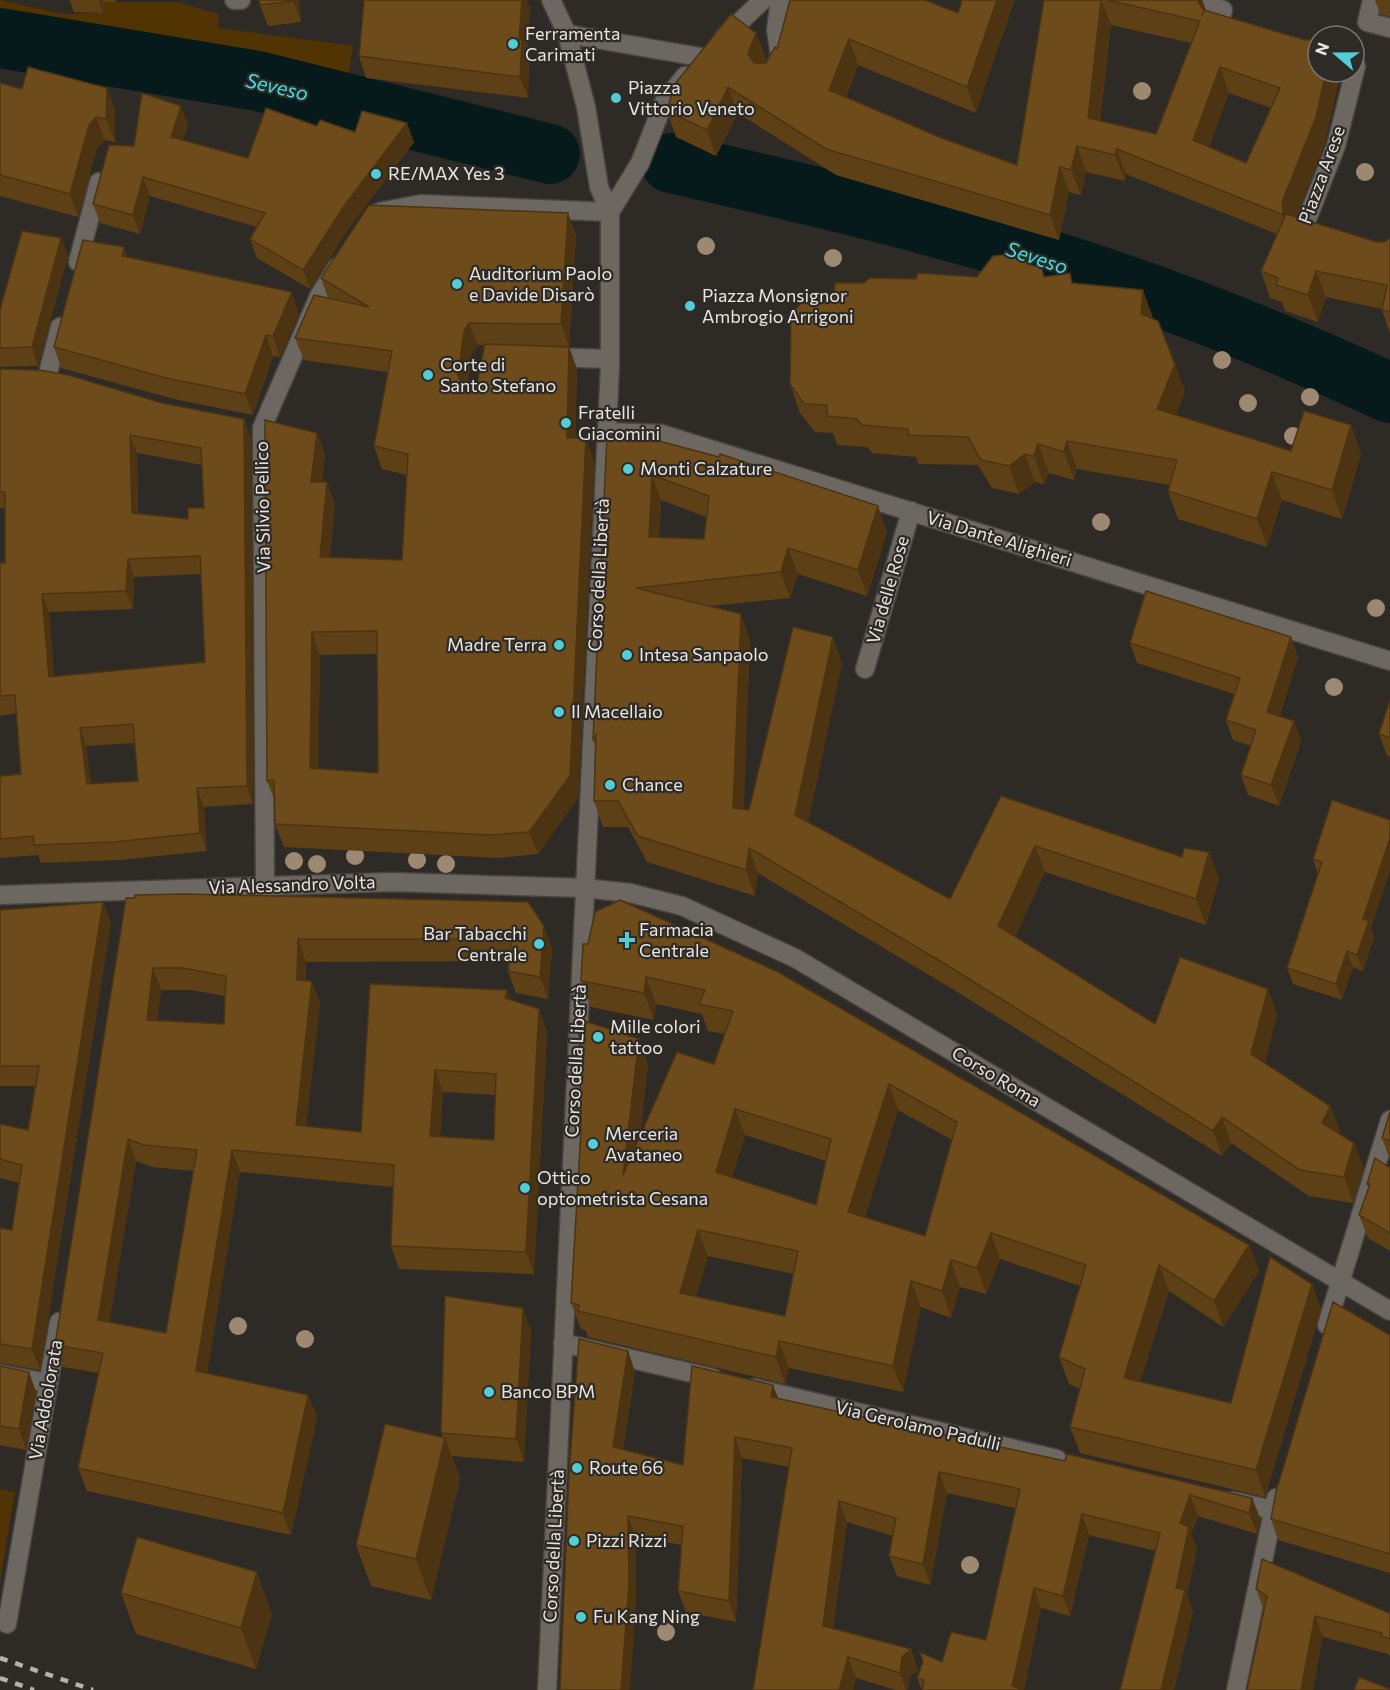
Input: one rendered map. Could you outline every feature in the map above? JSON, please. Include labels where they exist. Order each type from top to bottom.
[{"type":"street","points":[[234,0],[241,0]]},
{"type":"street","points":[[551,0],[567,34],[586,107],[599,187],[610,212],[606,432]]},
{"type":"street","points":[[610,212],[640,164],[664,102],[700,57],[743,21],[763,0]]},
{"type":"street","points":[[769,79],[780,55],[776,30],[780,0]]},
{"type":"street","points":[[1189,0],[1223,10],[1218,26],[1251,36]]},
{"type":"street","points":[[1372,0],[1367,22],[1390,28]]},
{"type":"street","points":[[567,34],[700,57]]},
{"type":"street","name":"Piazza Arese","points":[[1330,240],[1302,232],[1336,146],[1350,84]]},
{"type":"street","points":[[73,278],[105,163]]},
{"type":"street","points":[[367,223],[384,209],[421,204],[610,212]]},
{"type":"street","name":"Via Silvio Pellico","points":[[265,886],[262,428],[319,296],[348,249]]},
{"type":"street","points":[[46,378],[64,312]]},
{"type":"street","points":[[529,356],[609,359]]},
{"type":"street","points":[[244,424],[262,428]]},
{"type":"street","name":"Via Dante Alighieri","points":[[606,432],[662,434],[1390,661]]},
{"type":"street","name":"Corso della Libertà","points":[[547,1690],[606,432]]},
{"type":"street","name":"Via delle Rose","points":[[865,669],[911,512]]},
{"type":"street","name":"Via Alessandro Volta","points":[[0,895],[392,882],[584,888]]},
{"type":"street","name":"Corso Roma","points":[[584,888],[630,892],[682,906],[795,958],[1390,1311]]},
{"type":"street","points":[[124,914],[127,891]]},
{"type":"street","points":[[1323,1339],[1390,1120]]},
{"type":"street","name":"Via Addolorata","points":[[7,1624],[62,1301]]},
{"type":"street","name":"Via Gerolamo Padulli","points":[[563,1343],[1075,1464]]},
{"type":"street","points":[[0,1374],[49,1383]]},
{"type":"street","points":[[1236,1690],[1273,1510],[1283,1476]]},
{"type":"street","points":[[1215,1496],[1273,1510]]},
{"type":"shaded area","points":[[0,0],[62,14],[103,13],[104,2],[176,2],[219,14],[218,28],[353,46],[348,77],[93,30],[0,17]]},
{"type":"shaded area","points":[[0,1489],[15,1492],[0,1581]]},
{"type":"building","points":[[259,0],[293,0],[293,1],[260,5]]},
{"type":"building","points":[[364,0],[522,0],[519,40],[522,40],[520,77],[359,56]]},
{"type":"building","points":[[790,0],[925,0],[958,13],[962,0],[997,0],[967,87],[849,39],[829,90],[944,139],[1017,165],[1044,0],[1101,0],[1088,118],[1156,134],[1200,21],[1107,0],[1198,0],[1204,10],[1306,40],[1306,84],[1323,84],[1316,117],[1282,202],[1283,215],[1117,149],[1115,155],[1077,146],[1071,170],[1060,167],[1050,215],[826,149],[728,87],[707,130],[667,111],[674,85],[731,14],[756,33],[748,54],[754,63],[766,63],[775,47],[777,49]],"holes":[[[1220,67],[1280,88],[1246,163],[1193,140]]]},
{"type":"building","points":[[28,67],[107,88],[106,119],[96,117],[89,125],[70,194],[0,175],[0,83],[22,89]]},
{"type":"building","points":[[142,93],[181,106],[171,137],[248,158],[266,108],[317,126],[320,120],[355,132],[362,111],[407,123],[344,206],[303,270],[250,239],[265,213],[143,177],[133,215],[93,204],[109,145],[134,146]]},
{"type":"building","points":[[369,205],[568,213],[561,324],[469,323],[464,331],[458,375],[462,386],[472,387],[477,384],[485,344],[569,347],[567,438],[586,438],[570,776],[529,832],[491,835],[275,824],[274,780],[267,781],[265,420],[317,433],[311,482],[327,482],[320,557],[402,560],[408,454],[374,446],[392,351],[295,338],[314,295],[369,307],[321,278]],"holes":[[[377,631],[378,773],[310,768],[312,632]]]},
{"type":"building","points":[[1286,214],[1377,242],[1384,242],[1390,238],[1390,312],[1382,310],[1387,285],[1316,271],[1308,295],[1276,285],[1278,278],[1261,271]]},
{"type":"building","points":[[22,231],[61,238],[32,347],[0,348],[0,310]]},
{"type":"building","points":[[83,240],[124,247],[122,256],[292,292],[273,336],[266,335],[245,394],[166,378],[54,347]]},
{"type":"building","points":[[1018,253],[1033,266],[1041,266],[1044,277],[1070,273],[1072,283],[1143,290],[1141,314],[1158,321],[1175,364],[1157,409],[1291,451],[1304,411],[1351,425],[1332,490],[1272,472],[1257,519],[1168,491],[1177,460],[1067,441],[1064,452],[1038,444],[1034,456],[1025,454],[1009,466],[981,460],[968,437],[908,435],[908,429],[862,425],[857,419],[827,416],[827,405],[804,404],[790,384],[791,314],[810,293],[834,293],[835,283],[864,283],[870,278],[916,279],[918,273],[977,277],[993,256]]},
{"type":"building","points":[[0,369],[39,370],[68,375],[162,403],[244,419],[247,786],[197,788],[200,833],[114,842],[34,845],[33,836],[0,839],[0,776],[21,774],[15,695],[0,696],[0,563],[5,563],[5,492],[0,491]],"holes":[[[130,435],[201,448],[204,508],[188,508],[188,519],[132,513]],[[200,556],[205,662],[49,677],[42,594],[126,591],[128,559]],[[133,724],[138,781],[87,784],[80,728]]]},
{"type":"building","points":[[607,436],[644,437],[719,457],[720,454],[878,506],[858,570],[788,548],[781,572],[636,588],[741,614],[733,808],[749,810],[793,627],[833,637],[795,815],[950,899],[1001,796],[1182,857],[1184,848],[1209,852],[1196,899],[1035,846],[998,926],[1155,1024],[1180,957],[1268,989],[1251,1054],[1330,1106],[1322,1123],[1354,1143],[1344,1177],[1300,1170],[1222,1117],[1213,1131],[945,964],[749,848],[746,870],[638,836],[618,801],[594,801],[596,735],[593,739]],"holes":[[[652,475],[709,496],[704,539],[649,537]]]},
{"type":"building","points":[[1146,591],[1291,637],[1267,712],[1294,721],[1271,785],[1241,775],[1256,730],[1226,720],[1240,678],[1130,643]]},
{"type":"building","points":[[1390,699],[1390,738],[1379,734]]},
{"type":"building","points":[[1332,800],[1390,820],[1390,838],[1363,919],[1369,921],[1357,955],[1347,951],[1336,984],[1287,968],[1322,862],[1313,859]]},
{"type":"building","points":[[185,894],[528,902],[544,926],[540,977],[508,971],[512,939],[298,939],[297,980],[312,981],[296,1125],[361,1132],[370,984],[507,990],[505,998],[539,1009],[526,1252],[391,1246],[394,1165],[232,1150],[196,1371],[308,1395],[283,1513],[78,1468],[103,1353],[55,1345],[126,898],[135,898],[135,895]],"holes":[[[153,968],[183,968],[226,976],[224,1024],[147,1020]],[[435,1070],[496,1074],[494,1140],[430,1136]],[[128,1139],[144,1145],[197,1150],[166,1333],[98,1320]]]},
{"type":"building","points":[[620,900],[778,972],[1249,1245],[1214,1301],[1159,1265],[1124,1378],[1231,1403],[1270,1257],[1312,1284],[1256,1470],[1070,1427],[1085,1369],[1059,1357],[1086,1265],[991,1233],[977,1268],[951,1260],[942,1291],[911,1281],[893,1366],[779,1341],[776,1357],[578,1311],[579,1305],[571,1303],[581,1130],[579,1019],[639,1039],[623,1175],[677,1052],[714,1064],[733,1011],[699,1004],[705,990],[646,977],[644,993],[581,981],[583,944],[588,944],[595,912]],"holes":[[[889,1084],[957,1122],[925,1236],[848,1212]],[[735,1109],[831,1139],[816,1205],[716,1172]],[[698,1230],[798,1251],[785,1316],[680,1293]]]},
{"type":"building","points":[[103,902],[32,1349],[0,1344],[0,1228],[12,1230],[22,1165],[0,1159],[0,1124],[28,1130],[39,1066],[0,1066],[0,910]]},
{"type":"building","points":[[1390,1112],[1390,1141],[1382,1138]]},
{"type":"building","points":[[1375,1158],[1390,1168],[1390,1233],[1359,1215],[1370,1184],[1367,1184]]},
{"type":"building","name":"Banco BPM","points":[[445,1296],[523,1308],[516,1439],[441,1433]]},
{"type":"building","points":[[1333,1302],[1390,1335],[1390,1554],[1271,1519],[1276,1492]]},
{"type":"building","points":[[579,1339],[628,1351],[613,1447],[683,1465],[692,1366],[773,1385],[771,1397],[1065,1461],[1067,1454],[1252,1498],[1249,1513],[1190,1495],[1180,1523],[1189,1527],[1176,1588],[1185,1590],[1161,1690],[1120,1690],[1160,1533],[1082,1514],[1063,1596],[1034,1588],[1012,1686],[1024,1690],[922,1690],[924,1680],[917,1678],[923,1662],[920,1652],[942,1662],[951,1632],[986,1640],[1020,1489],[939,1472],[923,1564],[889,1556],[896,1518],[839,1501],[823,1626],[911,1649],[902,1657],[900,1673],[848,1657],[839,1690],[753,1690],[792,1448],[735,1437],[729,1601],[678,1591],[683,1526],[628,1516],[629,1583],[621,1690],[560,1690],[569,1474]]},
{"type":"building","points":[[0,1366],[29,1372],[19,1429],[0,1426]]},
{"type":"building","points":[[385,1424],[445,1438],[416,1559],[356,1545]]},
{"type":"building","points":[[137,1537],[257,1572],[241,1628],[121,1593]]},
{"type":"building","points":[[1262,1559],[1389,1613],[1390,1609],[1390,1639],[1381,1636],[1382,1633],[1315,1616],[1301,1690],[1247,1690],[1267,1596],[1256,1589]]},
{"type":"building","points":[[1359,1677],[1390,1689],[1390,1690],[1354,1690]]},
{"type":"waterway","name":"Seveso","points":[[0,38],[258,81],[550,154]]},
{"type":"waterway","name":"Seveso","points":[[671,163],[892,216],[1069,266],[1209,316],[1390,393]]},
{"type":"railway","points":[[0,1658],[93,1690]]},
{"type":"railway","points":[[0,1678],[34,1690]]},
{"type":"place","name":"Ferramenta Carimati","points":[[513,44]]},
{"type":"place","name":"Piazza Vittorio Veneto","points":[[616,98]]},
{"type":"place","name":"RE/MAX Yes 3","points":[[376,174]]},
{"type":"place","name":"Auditorium Paolo e Davide Disarò","points":[[457,284]]},
{"type":"place","name":"Piazza Monsignor Ambrogio Arrigoni","points":[[690,306]]},
{"type":"place","name":"Corte di Santo Stefano","points":[[428,375]]},
{"type":"place","name":"Fratelli Giacomini","points":[[566,423]]},
{"type":"place","name":"Monti Calzature","points":[[628,469]]},
{"type":"place","name":"Madre Terra","points":[[559,645]]},
{"type":"place","name":"Intesa Sanpaolo","points":[[627,655]]},
{"type":"place","name":"Il Macellaio","points":[[559,712]]},
{"type":"place","name":"Chance","points":[[610,785]]},
{"type":"place","name":"Farmacia Centrale","points":[[627,940]]},
{"type":"place","name":"Bar Tabacchi Centrale","points":[[539,944]]},
{"type":"place","name":"Mille colori tattoo","points":[[598,1037]]},
{"type":"place","name":"Merceria Avataneo","points":[[593,1144]]},
{"type":"place","name":"Ottico optometrista Cesana","points":[[525,1188]]},
{"type":"place","name":"Banco BPM","points":[[489,1392]]},
{"type":"place","name":"Route 66","points":[[577,1468]]},
{"type":"place","name":"Pizzi Rizzi","points":[[574,1541]]},
{"type":"place","name":"Fu Kang Ning","points":[[581,1617]]}]
